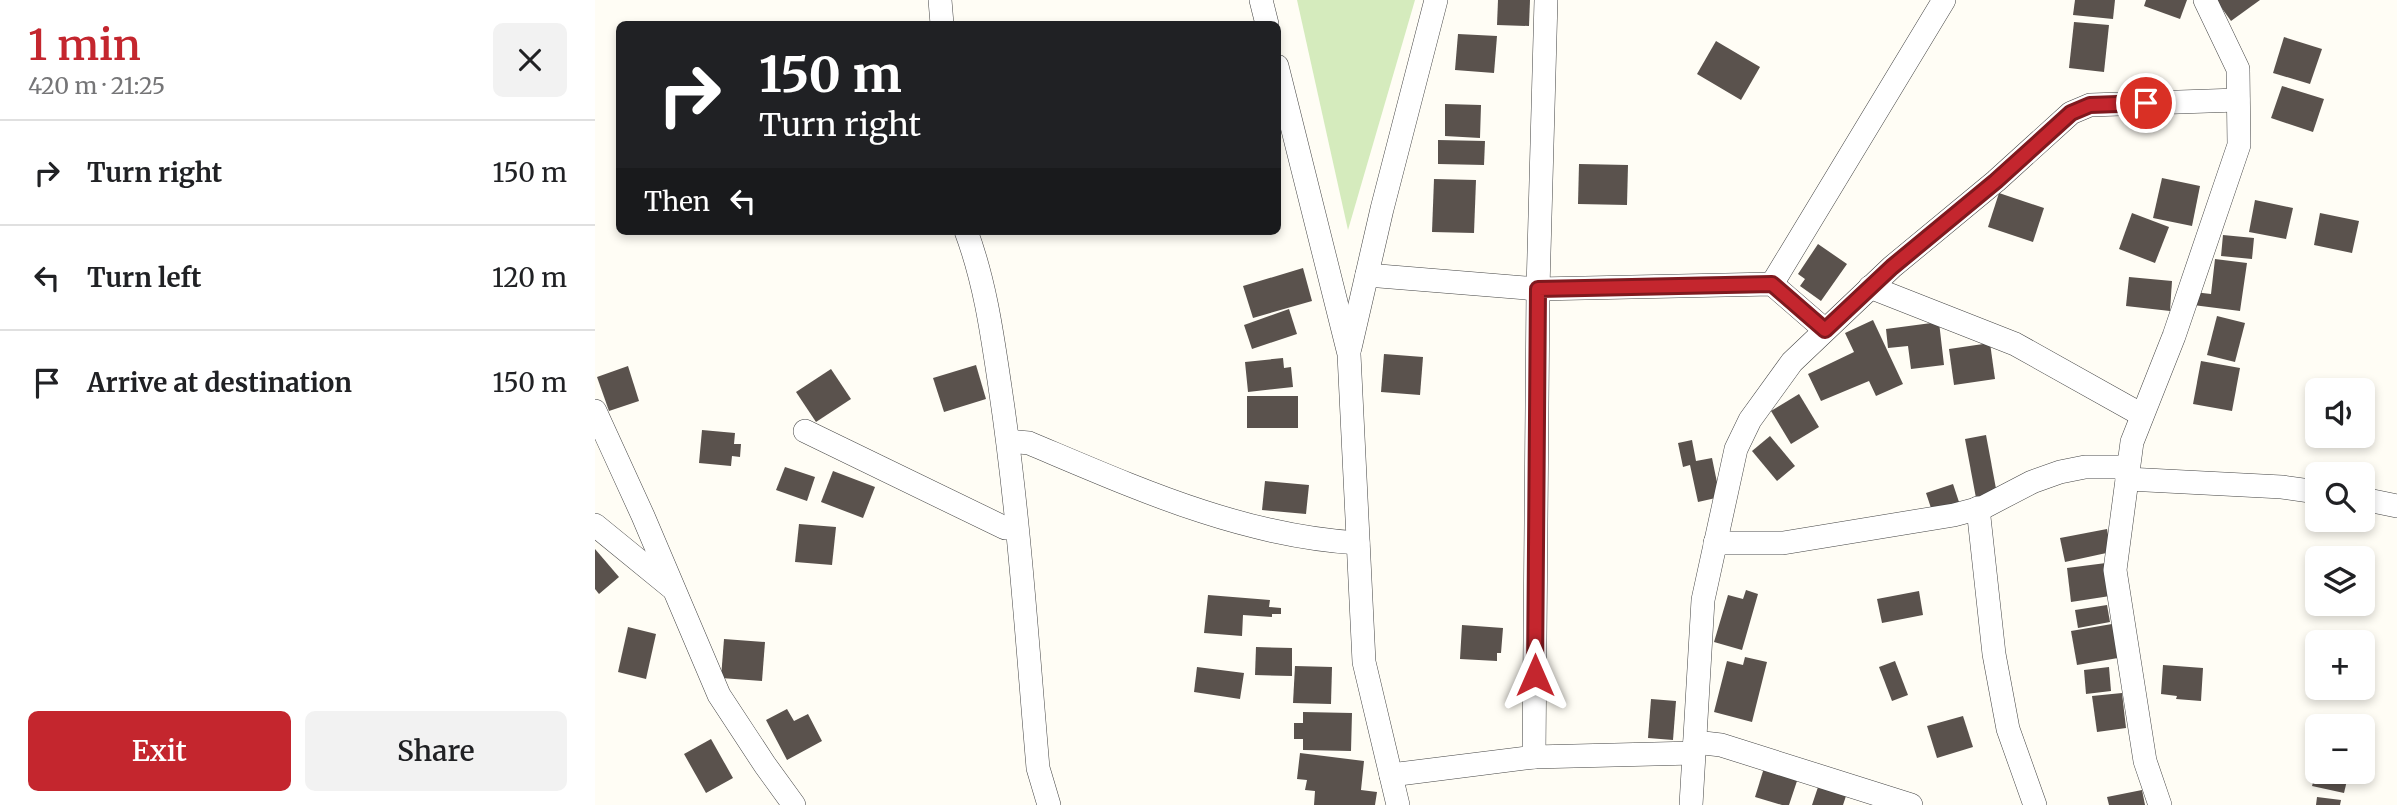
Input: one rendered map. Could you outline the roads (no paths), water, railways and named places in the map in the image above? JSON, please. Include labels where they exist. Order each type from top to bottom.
[{"type":"street","points":[[940,0],[942,21]]},
{"type":"street","points":[[1261,0],[1266,21]]},
{"type":"street","points":[[1349,354],[1436,0]]},
{"type":"street","points":[[1534,757],[1538,289],[1546,0]]},
{"type":"street","points":[[1772,284],[1944,0]]},
{"type":"street","points":[[2160,805],[2145,761],[2115,570],[2131,442],[2174,336],[2239,145],[2238,69],[2205,0]]},
{"type":"street","points":[[1281,82],[1349,354],[1364,662],[1398,805]]},
{"type":"street","points":[[1691,805],[1703,600],[1736,449],[1750,420],[1791,362],[1870,287],[2071,113],[2090,105],[2238,100]]},
{"type":"street","points":[[967,235],[986,296],[1008,441],[1038,768],[1049,805]]},
{"type":"street","points":[[1367,275],[1538,289],[1772,284],[1825,330]]},
{"type":"street","points":[[1870,287],[2015,344],[2142,415]]},
{"type":"street","points":[[595,411],[719,695],[794,805]]},
{"type":"street","points":[[805,431],[1005,528],[1016,528]]},
{"type":"street","points":[[1008,441],[1030,443],[1156,496],[1216,517],[1288,535],[1358,544]]},
{"type":"street","points":[[1715,543],[1783,543],[1954,515],[1978,508],[2032,482],[2085,467],[2305,490]]},
{"type":"street","points":[[2375,501],[2397,506]]},
{"type":"street","points":[[1978,508],[1994,654],[2008,729],[2035,805]]},
{"type":"street","points":[[595,525],[674,589]]},
{"type":"street","points":[[1391,775],[1534,757],[1721,746],[1911,805]]}]
